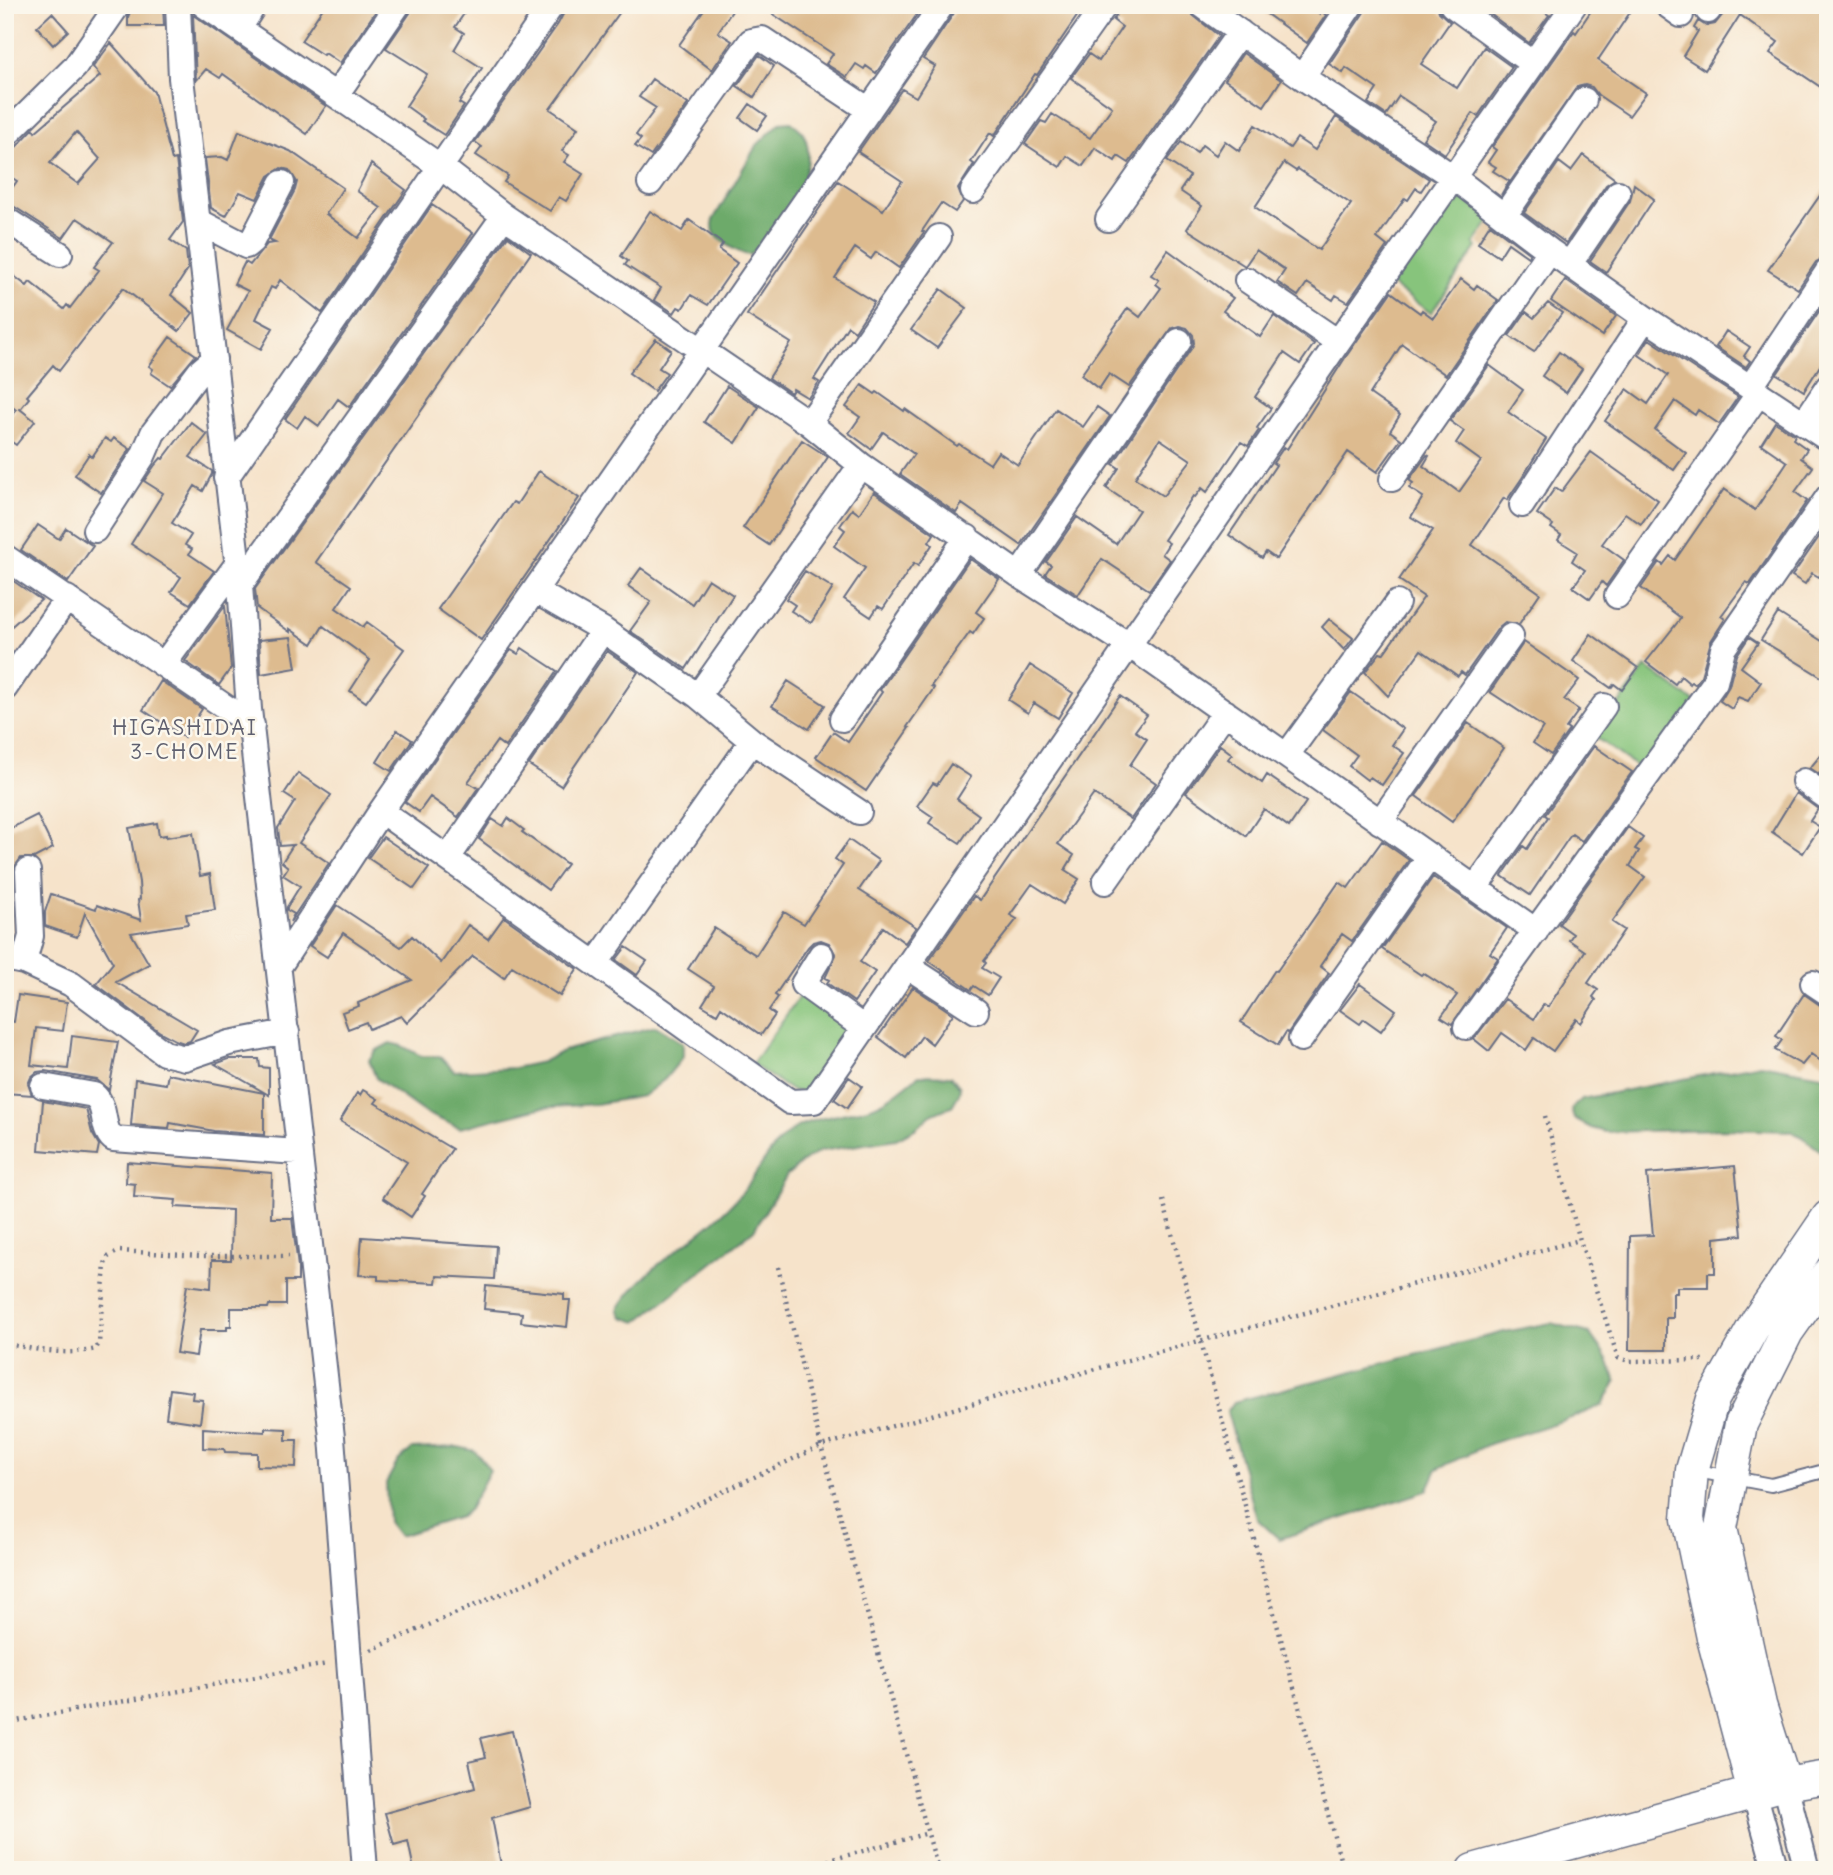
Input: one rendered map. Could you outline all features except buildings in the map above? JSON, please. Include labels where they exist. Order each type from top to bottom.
[{"type":"street","points":[[5,136],[75,67],[118,5]]},
{"type":"street","points":[[178,5],[181,78],[239,574],[251,725],[332,1437],[365,1870]]},
{"type":"street","points":[[204,5],[441,167],[504,216],[809,423],[861,465],[1019,575],[1129,645],[1536,931]]},
{"type":"street","points":[[239,29],[254,5]]},
{"type":"street","points":[[336,95],[398,5]]},
{"type":"street","points":[[226,478],[552,5]]},
{"type":"street","points":[[280,965],[380,811],[536,591],[942,5]]},
{"type":"street","points":[[973,191],[1105,5]]},
{"type":"street","points":[[1202,5],[1302,77],[1453,177],[1559,258],[1645,318],[1828,439]]},
{"type":"street","points":[[1302,77],[1351,5]]},
{"type":"street","points":[[1452,5],[1533,64]]},
{"type":"street","points":[[380,811],[790,1102],[814,1101],[1574,5]]},
{"type":"street","points":[[1108,219],[1240,32]]},
{"type":"street","points":[[650,183],[751,41],[762,38],[869,110]]},
{"type":"street","points":[[1504,216],[1584,100]]},
{"type":"street","points":[[198,221],[246,246],[253,241],[282,183]]},
{"type":"street","points":[[1392,479],[1559,258],[1618,193]]},
{"type":"street","points":[[164,664],[239,574],[504,216]]},
{"type":"street","points":[[5,219],[60,254]]},
{"type":"street","points":[[809,423],[939,237]]},
{"type":"street","points":[[1617,596],[1754,391],[1828,271]]},
{"type":"street","points":[[1247,280],[1338,342]]},
{"type":"street","points":[[1522,505],[1645,318]]},
{"type":"street","points":[[1019,575],[1179,341]]},
{"type":"street","points":[[95,530],[144,456],[153,432],[200,371],[214,359]]},
{"type":"street","points":[[1804,423],[1828,387]]},
{"type":"street","points":[[698,696],[861,465]]},
{"type":"street","points":[[1466,1027],[1715,681],[1723,649],[1828,497]]},
{"type":"street","points":[[842,719],[967,537]]},
{"type":"street","points":[[5,557],[251,725]]},
{"type":"street","points":[[536,591],[603,630],[698,696],[752,741],[859,812]]},
{"type":"street","points":[[5,688],[67,598]]},
{"type":"street","points":[[1287,755],[1397,603]]},
{"type":"street","points":[[448,858],[603,630]]},
{"type":"street","points":[[1380,822],[1511,636]]},
{"type":"street","points":[[1475,888],[1604,706]]},
{"type":"street","points":[[1105,883],[1225,712]]},
{"type":"street","points":[[596,963],[752,741]]},
{"type":"street","points":[[1804,781],[1828,798]]},
{"type":"street","points":[[1301,1039],[1430,856]]},
{"type":"street","points":[[28,872],[31,936],[12,965],[55,976],[71,984],[164,1053],[185,1058],[229,1043],[287,1032]]},
{"type":"street","points":[[821,955],[803,984],[864,1028]]},
{"type":"street","points":[[907,966],[976,1011]]},
{"type":"street","points":[[43,1086],[94,1095],[100,1101],[107,1133],[113,1139],[298,1152]]},
{"type":"street","points":[[1776,1870],[1713,1638],[1688,1519],[1692,1470],[1713,1399],[1757,1321],[1828,1217]]},
{"type":"street","points":[[1807,1870],[1785,1784],[1760,1705],[1721,1528],[1741,1424],[1787,1332],[1828,1274]]},
{"type":"street","points":[[1473,1870],[1754,1792],[1828,1777]]},
{"type":"lane","points":[[1692,1470],[1772,1485],[1828,1470]]},
{"type":"path","points":[[1545,1116],[1580,1240],[1618,1358],[1629,1361],[1736,1359]]},
{"type":"path","points":[[1163,1200],[1343,1870]]},
{"type":"path","points":[[5,1723],[348,1660],[531,1581],[821,1446],[1580,1240]]},
{"type":"path","points":[[8,1344],[36,1350],[79,1353],[96,1349],[99,1343],[105,1264],[108,1257],[119,1251],[200,1256],[310,1256]]},
{"type":"path","points":[[778,1267],[821,1446],[939,1870]]},
{"type":"path","points":[[794,1870],[928,1833]]},
{"type":"green space","points":[[791,122],[802,132],[808,148],[802,182],[794,200],[773,232],[750,255],[741,252],[717,236],[713,220],[756,146],[780,123]]},
{"type":"green space","points":[[1463,197],[1492,218],[1474,244],[1477,247],[1431,313],[1390,284],[1450,200],[1457,205]]},
{"type":"green space","points":[[1646,667],[1695,702],[1644,772],[1595,737]]},
{"type":"green space","points":[[801,994],[856,1031],[812,1092],[792,1091],[752,1064]]},
{"type":"green space","points":[[656,1026],[683,1043],[683,1057],[665,1079],[643,1096],[596,1104],[540,1108],[460,1128],[425,1113],[376,1078],[369,1060],[375,1051],[390,1043],[421,1056],[440,1056],[454,1071],[514,1068],[542,1062],[563,1051]]},
{"type":"green space","points":[[1760,1064],[1828,1076],[1826,1155],[1790,1131],[1723,1129],[1606,1132],[1574,1119],[1571,1109],[1582,1099]]},
{"type":"green space","points":[[919,1075],[951,1076],[960,1087],[952,1106],[931,1115],[915,1129],[896,1139],[821,1151],[805,1160],[787,1175],[754,1230],[637,1322],[622,1317],[618,1309],[630,1292],[644,1277],[725,1211],[788,1133],[813,1121],[877,1105]]},
{"type":"green space","points":[[1551,1323],[1589,1333],[1608,1359],[1616,1382],[1603,1405],[1489,1444],[1437,1469],[1427,1491],[1279,1539],[1257,1519],[1227,1412],[1234,1402],[1504,1332]]},
{"type":"green space","points":[[458,1447],[475,1451],[490,1470],[469,1509],[460,1517],[399,1536],[388,1522],[386,1483],[398,1461],[412,1449]]},
{"type":"district","name":"HIGASHIDAI 3-CHOME","points":[[185,740]]}]
